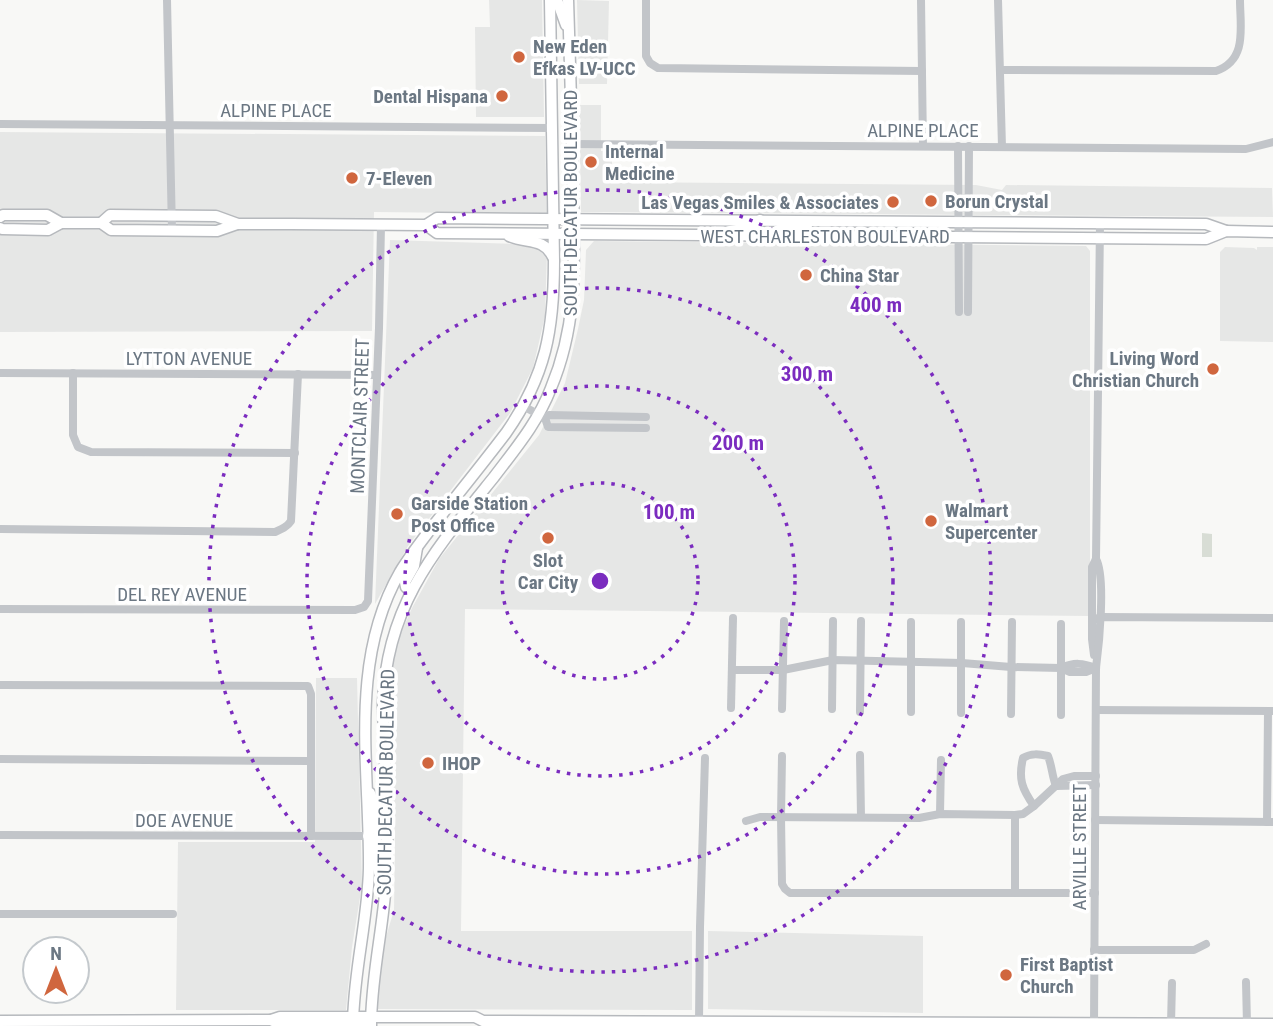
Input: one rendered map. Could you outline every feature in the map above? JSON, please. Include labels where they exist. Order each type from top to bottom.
[{"type":"main road","name":"SOUTH DECATUR BOULEVARD","points":[[353,1023],[356,978],[368,893],[366,692],[373,642],[394,584],[418,545],[500,440],[523,406],[539,370],[548,338],[553,304],[554,261],[550,0]]},
{"type":"main road","points":[[556,0],[569,31]]},
{"type":"main road","name":"SOUTH DECATUR BOULEVARD","points":[[370,1023],[386,884],[383,691],[392,640],[411,592],[431,557],[542,417],[569,330],[573,305],[574,219],[568,0]]},
{"type":"main road","name":"WEST CHARLESTON BOULEVARD","points":[[0,217],[47,215],[61,223]]},
{"type":"main road","name":"WEST CHARLESTON BOULEVARD","points":[[101,223],[110,215],[216,216],[238,224]]},
{"type":"main road","name":"WEST CHARLESTON BOULEVARD","points":[[0,228],[48,230],[61,223],[101,223],[111,230],[217,231],[238,224],[426,225],[437,218],[840,221],[1100,238],[1206,239],[1226,232],[1273,232]]},
{"type":"main road","points":[[712,235],[750,228],[756,226],[760,220]]},
{"type":"main road","points":[[772,235],[780,229],[840,221]]},
{"type":"main road","name":"WEST CHARLESTON BOULEVARD","points":[[426,225],[437,233],[554,235],[772,235],[1100,223],[1206,224],[1226,232]]},
{"type":"main road","points":[[503,234],[520,241],[542,244],[554,261]]},
{"type":"main road","points":[[411,592],[405,582],[414,566],[418,545]]},
{"type":"main road","points":[[367,786],[375,808],[377,830],[386,836]]},
{"type":"main road","points":[[368,836],[376,840],[378,868],[386,884]]},
{"type":"main road","points":[[0,1021],[173,1023],[271,1020],[281,1025],[475,1017],[480,1023],[1273,1024]]},
{"type":"street","points":[[167,0],[172,231]]},
{"type":"street","points":[[646,0],[646,56],[650,63],[658,68],[922,71]]},
{"type":"street","points":[[921,0],[923,146]]},
{"type":"street","points":[[998,0],[1002,147]]},
{"type":"street","points":[[1000,70],[1216,71],[1230,65],[1237,57],[1240,44],[1240,0]]},
{"type":"street","name":"ALPINE PLACE","points":[[0,124],[552,128]]},
{"type":"street","name":"ALPINE PLACE","points":[[572,144],[1246,149],[1273,142]]},
{"type":"street","points":[[958,146],[968,312]]},
{"type":"street","points":[[959,312],[969,146]]},
{"type":"street","name":"ARVILLE STREET","points":[[1096,668],[1092,639],[1092,567],[1096,559],[1100,223]]},
{"type":"street","name":"MONTCLAIR STREET","points":[[364,607],[368,601],[381,225]]},
{"type":"street","name":"LYTTON AVENUE","points":[[0,373],[377,375]]},
{"type":"street","points":[[73,373],[73,435],[78,447],[91,452],[295,453]]},
{"type":"street","points":[[0,529],[275,531],[288,526],[291,521],[298,374]]},
{"type":"street","points":[[523,406],[542,417],[548,428],[646,428]]},
{"type":"street","points":[[542,417],[646,417]]},
{"type":"street","name":"ARVILLE STREET","points":[[1094,1025],[1096,668],[1100,639],[1100,566],[1096,559]]},
{"type":"street","points":[[1092,587],[1100,580]]},
{"type":"street","name":"DEL REY AVENUE","points":[[0,609],[355,610],[364,607]]},
{"type":"street","points":[[1092,624],[1100,617],[1273,618]]},
{"type":"street","points":[[732,708],[733,618]]},
{"type":"street","points":[[782,709],[784,621]]},
{"type":"street","points":[[832,709],[833,621]]},
{"type":"street","points":[[860,712],[861,621]]},
{"type":"street","points":[[911,622],[911,712]]},
{"type":"street","points":[[961,622],[961,713]]},
{"type":"street","points":[[1011,714],[1012,622]]},
{"type":"street","points":[[1061,624],[1061,715]]},
{"type":"street","points":[[732,670],[783,670],[833,660],[1061,668],[1070,664],[1086,664],[1096,668]]},
{"type":"street","points":[[0,685],[308,686],[311,694],[311,836]]},
{"type":"street","points":[[1095,820],[1270,822],[1270,711],[1096,710]]},
{"type":"street","points":[[1034,806],[1021,783],[1023,758],[1028,754],[1048,756],[1056,786]]},
{"type":"street","points":[[860,755],[860,817]]},
{"type":"street","points":[[782,756],[782,884],[790,893],[1095,893]]},
{"type":"street","points":[[699,1022],[699,927],[705,758]]},
{"type":"street","points":[[0,759],[311,761]]},
{"type":"street","points":[[940,814],[941,760]]},
{"type":"street","points":[[746,821],[760,817],[919,818],[940,814],[1015,815],[1023,814],[1034,806],[1063,779],[1068,777],[1096,780]]},
{"type":"street","points":[[1015,815],[1015,893]]},
{"type":"street","name":"DOE AVENUE","points":[[0,835],[368,836]]},
{"type":"street","points":[[0,914],[173,914]]},
{"type":"street","points":[[1094,950],[1194,950],[1206,944]]},
{"type":"street","points":[[1246,982],[1247,1024]]},
{"type":"street","points":[[1171,1024],[1172,983]]},
{"type":"shaded area","points":[[489,0],[542,0],[544,117],[476,117],[475,27],[490,27]]},
{"type":"shaded area","points":[[577,0],[609,1],[607,84],[579,84]]},
{"type":"shaded area","points":[[579,105],[601,105],[601,151],[612,151],[612,182],[976,185],[1002,190],[1006,185],[1272,188],[1273,217],[581,212]]},
{"type":"shaded area","points":[[0,132],[545,136],[547,214],[374,212],[372,331],[0,332]]},
{"type":"shaded area","points":[[390,240],[539,246],[547,252],[545,316],[533,368],[510,413],[408,546],[375,604]]},
{"type":"shaded area","points":[[594,241],[1086,246],[1090,251],[1090,616],[465,609],[461,931],[692,931],[692,1010],[377,1009],[380,957],[394,910],[395,842],[389,686],[396,644],[439,559],[539,435],[565,383],[584,300],[586,250]]},
{"type":"shaded area","points":[[1225,247],[1257,250],[1257,247],[1273,247],[1273,342],[1220,341],[1220,252]]},
{"type":"shaded area","points":[[1202,533],[1212,534],[1212,557],[1202,557]]},
{"type":"shaded area","points":[[316,678],[357,678],[362,885],[346,1010],[176,1010],[178,842],[315,842]]},
{"type":"shaded area","points":[[708,931],[923,936],[923,1013],[708,1009]]},
{"type":"place","name":"New Eden Efkas LV-UCC","points":[[519,57]]},
{"type":"place","name":"Dental Hispana","points":[[502,96]]},
{"type":"place","name":"Internal Medicine","points":[[591,162]]},
{"type":"place","name":"7-Eleven","points":[[352,178]]},
{"type":"place","name":"Borun Crystal","points":[[931,201]]},
{"type":"place","name":"Las Vegas Smiles & Associates","points":[[893,202]]},
{"type":"place","name":"China Star","points":[[806,275]]},
{"type":"place","name":"Living Word Christian Church","points":[[1213,369]]},
{"type":"place","name":"Garside Station Post Office","points":[[397,514]]},
{"type":"place","name":"Walmart Supercenter","points":[[931,521]]},
{"type":"place","name":"Slot Car City","points":[[548,538]]},
{"type":"place","name":"IHOP","points":[[428,763]]},
{"type":"place","name":"First Baptist Church","points":[[1006,975]]}]
